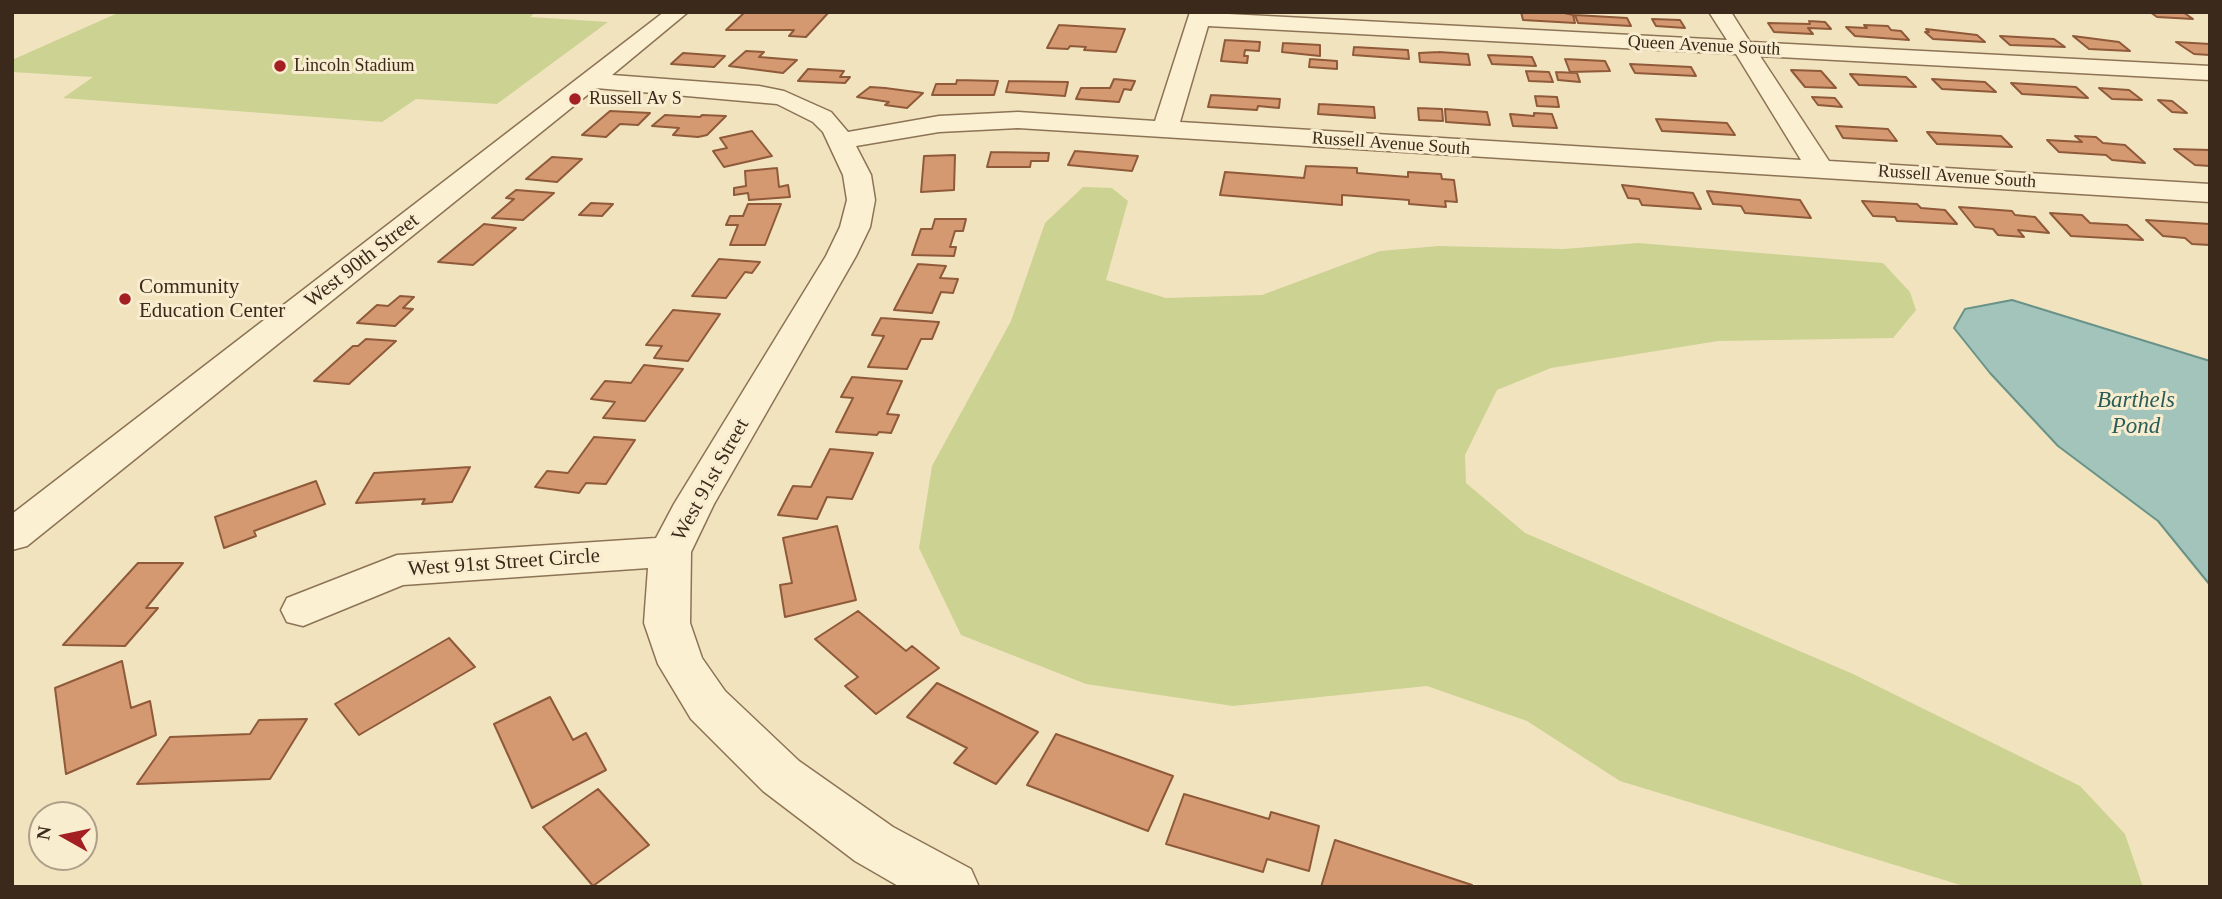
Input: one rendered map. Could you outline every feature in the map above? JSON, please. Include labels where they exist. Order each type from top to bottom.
[{"type":"street","name":"West 90th Street","points":[[12,536],[678,12]]},
{"type":"street","points":[[1720,12],[1820,168]]},
{"type":"street","points":[[1165,129],[1200,16]]},
{"type":"street","name":"Queen Avenue South","points":[[1200,16],[2210,73]]},
{"type":"street","points":[[592,81],[759,93],[784,99],[822,117],[834,129],[839,141]]},
{"type":"street","name":"Russell Avenue South","points":[[839,141],[978,121],[1031,121],[2210,193]]},
{"type":"street","name":"West 91st Street","points":[[839,141],[857,175],[861,200],[855,227],[841,256],[694,504],[670,552],[667,622],[681,664],[708,705],[781,776],[874,844],[951,887]]},
{"type":"street","name":"West 91st Street Circle","points":[[303,610],[397,570],[670,552]]},
{"type":"green space","name":"Lincoln Stadium","points":[[120,12],[536,12],[530,17],[608,22],[497,104],[416,99],[382,122],[63,98],[93,77],[12,72],[12,60]]},
{"type":"green space","points":[[1083,187],[1112,188],[1128,201],[1106,280],[1166,298],[1262,295],[1380,251],[1439,246],[1564,249],[1638,243],[1883,263],[1910,292],[1916,310],[1893,338],[1718,341],[1551,368],[1497,390],[1465,455],[1466,483],[1525,533],[1853,674],[2080,786],[2125,834],[2143,887],[1967,887],[1620,781],[1527,721],[1427,686],[1233,706],[1086,684],[961,635],[919,548],[932,466],[1011,321],[1045,223]]},
{"type":"water","name":"Barthels Pond","points":[[2012,300],[2210,361],[2210,585],[2158,521],[2058,446],[1990,373],[1954,328],[1965,309]]},
{"type":"building","points":[[745,12],[829,12],[806,37],[789,36],[794,30],[726,30]]},
{"type":"building","points":[[1521,12],[1560,12],[1573,15],[1575,23],[1523,20]]},
{"type":"building","points":[[2150,12],[2183,12],[2193,19],[2157,17]]},
{"type":"building","points":[[1575,15],[1627,18],[1631,26],[1578,23]]},
{"type":"building","points":[[1652,19],[1680,20],[1685,28],[1656,26]]},
{"type":"building","points":[[1809,21],[1825,22],[1831,29],[1808,28],[1813,34],[1774,32],[1768,23],[1810,24]]},
{"type":"building","points":[[1059,25],[1125,29],[1116,52],[1084,50],[1086,47],[1070,46],[1068,49],[1047,48]]},
{"type":"building","points":[[1864,25],[1888,26],[1891,30],[1901,31],[1909,40],[1855,36],[1846,27],[1867,28]]},
{"type":"building","points":[[1926,29],[1977,35],[1985,42],[1933,39],[1925,32],[1929,32]]},
{"type":"building","points":[[2000,36],[2054,39],[2065,47],[2010,45]]},
{"type":"building","points":[[2073,36],[2119,42],[2130,51],[2089,49]]},
{"type":"building","points":[[1225,40],[1260,42],[1259,51],[1245,50],[1247,63],[1221,61]]},
{"type":"building","points":[[2176,42],[2210,44],[2210,55],[2194,54]]},
{"type":"building","points":[[1283,43],[1320,45],[1320,56],[1282,52]]},
{"type":"building","points":[[1354,47],[1408,50],[1409,59],[1353,55]]},
{"type":"building","points":[[746,51],[764,52],[759,57],[797,60],[783,73],[729,66]]},
{"type":"building","points":[[683,53],[725,56],[714,67],[671,64]]},
{"type":"building","points":[[1419,53],[1468,54],[1470,65],[1420,62]]},
{"type":"building","points":[[1488,55],[1532,57],[1536,66],[1492,64]]},
{"type":"building","points":[[1310,59],[1337,61],[1337,69],[1309,67]]},
{"type":"building","points":[[1565,59],[1605,61],[1610,71],[1570,72]]},
{"type":"building","points":[[1630,64],[1691,67],[1696,76],[1635,73]]},
{"type":"building","points":[[808,69],[844,71],[840,77],[850,77],[845,83],[798,81]]},
{"type":"building","points":[[1791,70],[1821,71],[1836,88],[1805,87]]},
{"type":"building","points":[[1526,71],[1549,72],[1553,82],[1529,81]]},
{"type":"building","points":[[1556,72],[1577,73],[1580,82],[1558,80]]},
{"type":"building","points":[[1850,74],[1906,77],[1916,87],[1859,85]]},
{"type":"building","points":[[1114,79],[1135,81],[1131,90],[1124,89],[1119,102],[1076,99],[1081,88],[1110,88]]},
{"type":"building","points":[[1932,79],[1985,82],[1996,92],[1942,89]]},
{"type":"building","points":[[957,80],[998,81],[994,95],[932,95],[936,84],[956,84]]},
{"type":"building","points":[[1009,81],[1068,82],[1065,96],[1006,92]]},
{"type":"building","points":[[2011,83],[2076,87],[2088,98],[2022,94]]},
{"type":"building","points":[[870,87],[923,93],[907,108],[857,97]]},
{"type":"building","points":[[2099,88],[2129,90],[2142,100],[2112,99]]},
{"type":"building","points":[[1211,95],[1280,99],[1279,108],[1258,106],[1257,110],[1208,107]]},
{"type":"building","points":[[1535,96],[1557,97],[1559,107],[1537,106]]},
{"type":"building","points":[[1812,97],[1835,98],[1842,107],[1818,105]]},
{"type":"building","points":[[2158,100],[2172,101],[2187,113],[2172,112]]},
{"type":"building","points":[[1319,104],[1374,107],[1375,118],[1318,114]]},
{"type":"building","points":[[1418,108],[1442,109],[1443,121],[1419,120]]},
{"type":"building","points":[[1445,109],[1487,112],[1490,125],[1446,122]]},
{"type":"building","points":[[610,111],[650,113],[638,125],[620,124],[606,137],[582,135]]},
{"type":"building","points":[[1534,113],[1552,114],[1557,128],[1513,126],[1510,114],[1534,116]]},
{"type":"building","points":[[665,115],[726,116],[707,135],[698,137],[673,135],[679,128],[652,126]]},
{"type":"building","points":[[1656,119],[1727,123],[1735,135],[1662,131]]},
{"type":"building","points":[[1836,126],[1888,129],[1897,141],[1843,138]]},
{"type":"building","points":[[752,131],[772,156],[724,167],[713,151],[727,148],[720,138]]},
{"type":"building","points":[[1927,132],[2001,136],[2012,147],[1937,144]]},
{"type":"building","points":[[2075,136],[2096,137],[2103,143],[2125,145],[2145,163],[2112,160],[2106,155],[2059,152],[2047,140],[2082,142]]},
{"type":"building","points":[[2174,149],[2210,150],[2210,166],[2195,165]]},
{"type":"building","points":[[1075,151],[1138,156],[1132,171],[1068,165]]},
{"type":"building","points":[[991,152],[1049,153],[1048,161],[1031,161],[1030,167],[987,167]]},
{"type":"building","points":[[955,155],[954,190],[921,192],[924,156]]},
{"type":"building","points":[[552,157],[582,159],[557,182],[526,179]]},
{"type":"building","points":[[1306,166],[1357,168],[1357,173],[1408,177],[1408,172],[1441,174],[1442,179],[1454,180],[1457,202],[1445,201],[1446,207],[1409,204],[1409,200],[1342,195],[1342,205],[1220,195],[1225,172],[1304,178]]},
{"type":"building","points":[[777,168],[779,187],[788,185],[790,197],[749,200],[748,193],[734,195],[734,188],[746,186],[745,171]]},
{"type":"building","points":[[1622,185],[1693,193],[1701,209],[1642,205],[1639,199],[1628,198]]},
{"type":"building","points":[[516,190],[554,193],[523,220],[492,218],[514,199],[506,198]]},
{"type":"building","points":[[1707,191],[1800,200],[1811,218],[1745,213],[1741,206],[1713,204]]},
{"type":"building","points":[[1862,201],[1917,204],[1921,208],[1945,210],[1957,224],[1897,221],[1895,217],[1873,216]]},
{"type":"building","points":[[591,203],[613,204],[602,216],[579,215]]},
{"type":"building","points":[[748,204],[781,204],[765,245],[730,245],[738,225],[726,225],[730,216],[743,216]]},
{"type":"building","points":[[1959,207],[2012,211],[2015,215],[2035,217],[2049,233],[2018,230],[2024,237],[1998,235],[1993,229],[1975,227]]},
{"type":"building","points":[[2050,213],[2082,215],[2090,223],[2127,225],[2143,240],[2071,236]]},
{"type":"building","points":[[935,219],[966,219],[963,231],[955,231],[950,247],[956,247],[954,256],[912,255],[921,229],[932,229]]},
{"type":"building","points":[[2146,220],[2210,224],[2210,245],[2192,244],[2185,238],[2163,236]]},
{"type":"building","points":[[484,224],[516,228],[473,265],[438,262]]},
{"type":"building","points":[[719,259],[760,262],[752,273],[745,272],[726,298],[692,296]]},
{"type":"building","points":[[918,264],[946,266],[940,278],[958,279],[953,293],[941,292],[932,313],[894,310]]},
{"type":"building","points":[[400,296],[414,297],[403,308],[413,309],[395,326],[357,323],[377,305],[388,306]]},
{"type":"building","points":[[673,310],[720,314],[688,361],[654,358],[662,346],[646,345]]},
{"type":"building","points":[[881,318],[939,322],[932,339],[921,339],[907,369],[868,367],[884,336],[872,335]]},
{"type":"building","points":[[366,339],[396,341],[349,384],[314,381],[353,346],[358,346]]},
{"type":"building","points":[[644,365],[683,369],[645,421],[603,418],[615,402],[591,399],[605,381],[631,383]]},
{"type":"building","points":[[852,377],[902,381],[887,414],[899,415],[891,433],[879,432],[877,435],[836,432],[853,398],[841,397]]},
{"type":"building","points":[[594,437],[635,440],[606,484],[586,483],[579,493],[535,487],[547,471],[568,473]]},
{"type":"building","points":[[830,449],[873,453],[852,499],[827,497],[817,519],[778,515],[793,486],[811,487]]},
{"type":"building","points":[[470,467],[452,502],[422,504],[425,499],[356,503],[374,473]]},
{"type":"building","points":[[316,481],[325,504],[254,531],[256,536],[224,548],[215,517]]},
{"type":"building","points":[[837,526],[856,600],[785,617],[780,585],[792,583],[783,538]]},
{"type":"building","points":[[138,563],[183,563],[146,608],[158,608],[125,646],[63,645]]},
{"type":"building","points":[[858,611],[906,651],[912,646],[939,668],[876,714],[845,686],[858,677],[815,639]]},
{"type":"building","points":[[449,638],[475,667],[359,735],[335,704]]},
{"type":"building","points":[[122,661],[131,708],[150,701],[156,735],[66,774],[55,688]]},
{"type":"building","points":[[937,683],[1038,732],[996,784],[954,763],[967,748],[907,717]]},
{"type":"building","points":[[550,697],[573,740],[586,733],[606,770],[532,808],[494,724]]},
{"type":"building","points":[[307,719],[270,779],[137,784],[170,737],[250,734],[259,720]]},
{"type":"building","points":[[1056,734],[1173,776],[1148,831],[1027,785]]},
{"type":"building","points":[[598,789],[649,845],[593,886],[543,827]]},
{"type":"building","points":[[1184,794],[1269,819],[1271,812],[1319,826],[1309,871],[1267,859],[1263,872],[1166,844]]},
{"type":"building","points":[[1335,840],[1472,885],[1321,887]]},
{"type":"place","name":"Lincoln Stadium","points":[[280,66]]},
{"type":"place","name":"Russell Av S","points":[[575,99]]},
{"type":"place","name":"Community Education Center","points":[[125,299]]}]
